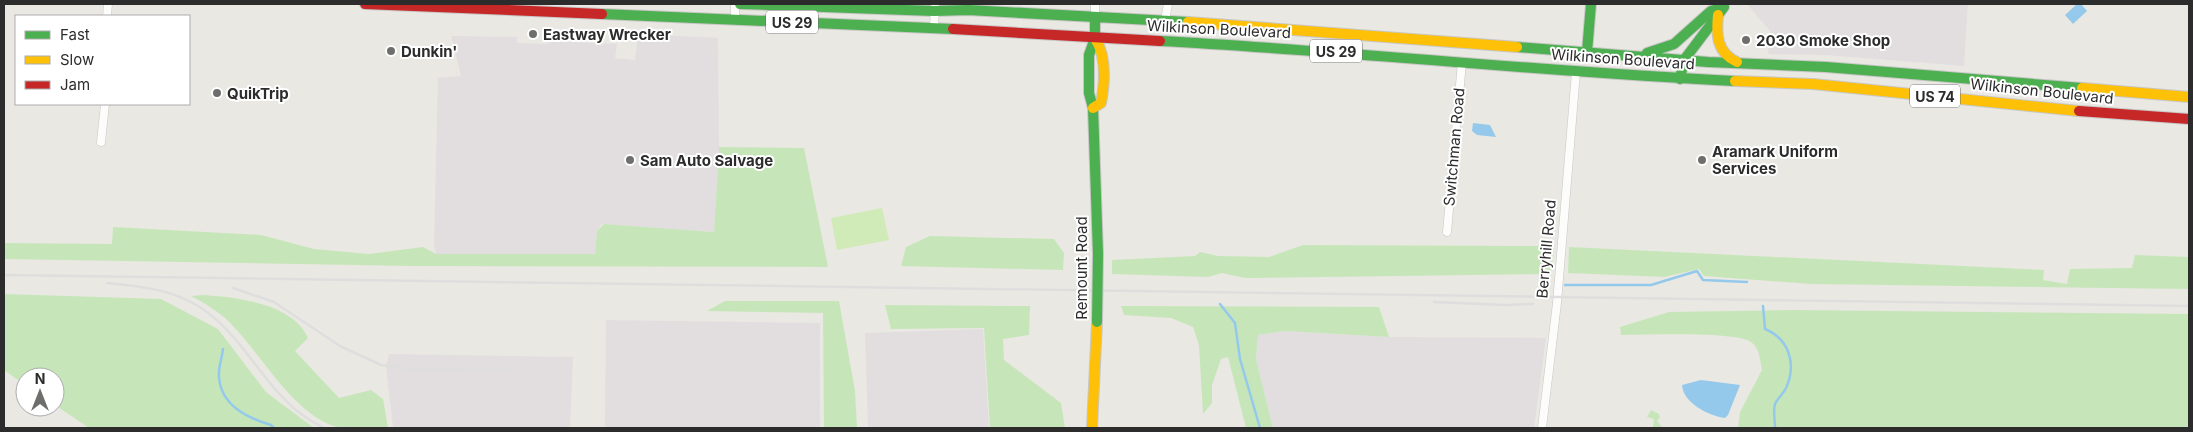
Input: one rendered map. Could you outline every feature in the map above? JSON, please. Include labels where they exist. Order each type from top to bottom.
[{"type":"main road","name":"Wilkinson Boulevard","points":[[365,4],[735,18],[1259,46],[1576,72],[1680,79],[1821,84],[2070,110],[2189,119]]},
{"type":"main road","name":"Wilkinson Boulevard","points":[[740,4],[935,7],[1165,20],[1684,60],[1826,67],[2189,97]]},
{"type":"main road","points":[[1587,52],[1591,4]]},
{"type":"main road","points":[[1625,55],[1649,53],[1669,46],[1685,36],[1711,11],[1723,8]]},
{"type":"main road","points":[[1680,79],[1684,60],[1723,8]]},
{"type":"main road","points":[[1723,8],[1717,36],[1720,48],[1734,61],[1752,64]]},
{"type":"main road","name":"Remount Road","points":[[1092,428],[1098,254],[1093,108],[1089,93],[1089,55],[1095,38],[1095,17]]},
{"type":"street","points":[[735,4],[735,18]]},
{"type":"street","name":"Remount Road","points":[[1095,4],[1095,17]]},
{"type":"street","points":[[1165,20],[1168,4]]},
{"type":"street","points":[[934,28],[935,7]]},
{"type":"street","name":"Switchman Road","points":[[1447,232],[1462,62]]},
{"type":"street","name":"Berryhill Road","points":[[1542,428],[1557,302],[1576,72]]},
{"type":"street","points":[[101,142],[105,105]]},
{"type":"shaded area","points":[[1747,4],[1968,4],[1964,66],[1825,55],[1768,54],[1770,31]]},
{"type":"shaded area","points":[[638,34],[718,38],[719,147],[714,232],[602,224],[597,231],[595,254],[436,254],[434,244],[438,78],[461,76],[451,36],[517,37],[517,43],[548,44],[549,41],[617,44],[615,58],[635,60]]},
{"type":"shaded area","points":[[606,320],[820,323],[820,428],[605,428]]},
{"type":"shaded area","points":[[983,329],[989,428],[868,428],[865,333]]},
{"type":"shaded area","points":[[1283,331],[1389,337],[1546,338],[1534,428],[1273,428],[1256,359],[1258,335]]},
{"type":"shaded area","points":[[389,354],[573,357],[570,428],[393,428],[386,366]]},
{"type":"green space","points":[[719,147],[804,148],[828,267],[412,266],[4,259],[4,243],[112,244],[113,227],[261,235],[314,249],[369,254],[423,247],[436,254],[595,254],[597,231],[604,224],[714,232]]},
{"type":"green space","points":[[882,208],[889,240],[837,250],[831,218]]},
{"type":"green space","points":[[930,236],[1054,239],[1064,253],[1063,270],[901,266],[906,247]]},
{"type":"green space","points":[[1303,245],[1554,246],[1551,274],[1245,278],[1222,273],[1208,277],[1112,274],[1112,260],[1195,256],[1200,252],[1218,256],[1269,257]]},
{"type":"green space","points":[[1569,247],[2044,270],[2043,280],[2067,284],[2070,269],[2132,268],[2135,255],[2189,257],[2189,289],[1811,284],[1704,276],[1699,269],[1664,277],[1568,273]]},
{"type":"green space","points":[[4,294],[161,299],[218,329],[266,392],[314,428],[89,428],[65,412],[65,367],[15,367],[15,378],[4,370]]},
{"type":"green space","points":[[204,295],[263,304],[290,317],[301,326],[308,338],[295,351],[339,398],[371,390],[383,399],[388,428],[347,429],[326,423],[310,413],[281,385],[227,320],[191,296]]},
{"type":"green space","points":[[725,301],[839,301],[855,391],[857,428],[824,428],[823,313],[707,311]]},
{"type":"green space","points":[[885,305],[1030,306],[1029,335],[1003,339],[1004,360],[1061,403],[1065,428],[990,428],[984,328],[891,329]]},
{"type":"green space","points":[[1121,306],[1379,307],[1389,337],[1284,331],[1258,335],[1256,359],[1273,428],[1246,428],[1228,357],[1221,359],[1212,385],[1212,403],[1203,414],[1199,345],[1193,327],[1171,318],[1124,315]]},
{"type":"green space","points":[[1793,310],[2189,314],[2189,428],[1738,428],[1740,412],[1762,370],[1758,351],[1751,342],[1727,336],[1709,335],[1621,335],[1620,327],[1669,312]]},
{"type":"green space","points":[[1651,410],[1659,414],[1660,417],[1657,421],[1663,428],[1653,428],[1654,419],[1647,417]]},
{"type":"water","points":[[2077,4],[2081,4],[2087,11],[2073,24],[2065,15]]},
{"type":"water","points":[[1473,123],[1490,125],[1496,137],[1477,135],[1472,131]]},
{"type":"water","points":[[1701,380],[1740,385],[1725,418],[1712,415],[1698,408],[1683,392],[1682,385]]},
{"type":"waterway","points":[[1565,285],[1651,285],[1697,271],[1703,280],[1747,282]]},
{"type":"waterway","points":[[1220,304],[1235,323],[1240,359],[1260,428]]},
{"type":"waterway","points":[[1763,306],[1765,329],[1780,339],[1789,353],[1791,361],[1791,370],[1786,388],[1775,404],[1775,428]]},
{"type":"waterway","points":[[223,349],[219,374],[225,396],[237,409],[253,419],[271,425],[274,428]]},
{"type":"railway","points":[[4,275],[2189,306]]},
{"type":"railway","points":[[107,283],[149,288],[169,293],[189,301],[206,311],[235,339],[286,401],[301,414],[324,428]]},
{"type":"railway","points":[[233,288],[274,302],[340,346],[381,365],[417,370],[518,371]]},
{"type":"railway","points":[[1434,302],[1505,305],[1533,304]]},
{"type":"traffic: fast","points":[[740,4],[934,11],[968,10],[1188,22]]},
{"type":"traffic: fast","points":[[1587,52],[1591,4]]},
{"type":"traffic: fast","points":[[1647,53],[1674,44],[1711,11],[1724,7]]},
{"type":"traffic: fast","points":[[1680,79],[1684,60],[1724,7]]},
{"type":"traffic: fast","points":[[602,14],[953,29]]},
{"type":"traffic: fast","points":[[1095,17],[1095,38],[1089,55],[1089,93],[1093,108],[1098,254]]},
{"type":"traffic: fast","points":[[1160,41],[1735,81]]},
{"type":"traffic: fast","points":[[1517,47],[1708,62],[1826,67],[2082,88]]},
{"type":"traffic: fast","points":[[1097,322],[1098,254]]},
{"type":"traffic: slow","points":[[1718,15],[1717,30],[1719,43],[1725,54],[1737,62]]},
{"type":"traffic: slow","points":[[1188,22],[1517,47]]},
{"type":"traffic: slow","points":[[1093,108],[1101,103],[1104,78],[1102,53],[1095,38]]},
{"type":"traffic: slow","points":[[1735,81],[1813,84],[2079,111]]},
{"type":"traffic: slow","points":[[2082,88],[2189,97]]},
{"type":"traffic: slow","points":[[1092,428],[1097,322]]},
{"type":"traffic: jam","points":[[365,4],[602,14]]},
{"type":"traffic: jam","points":[[953,29],[1160,41]]},
{"type":"traffic: jam","points":[[2079,111],[2189,119]]},
{"type":"place","name":"Eastway Wrecker","points":[[533,34]]},
{"type":"place","name":"2030 Smoke Shop","points":[[1746,40]]},
{"type":"place","name":"Dunkin'","points":[[391,51]]},
{"type":"place","name":"QuikTrip","points":[[217,93]]},
{"type":"place","name":"Sam Auto Salvage","points":[[630,160]]},
{"type":"place","name":"Aramark Uniform Services","points":[[1702,160]]}]
